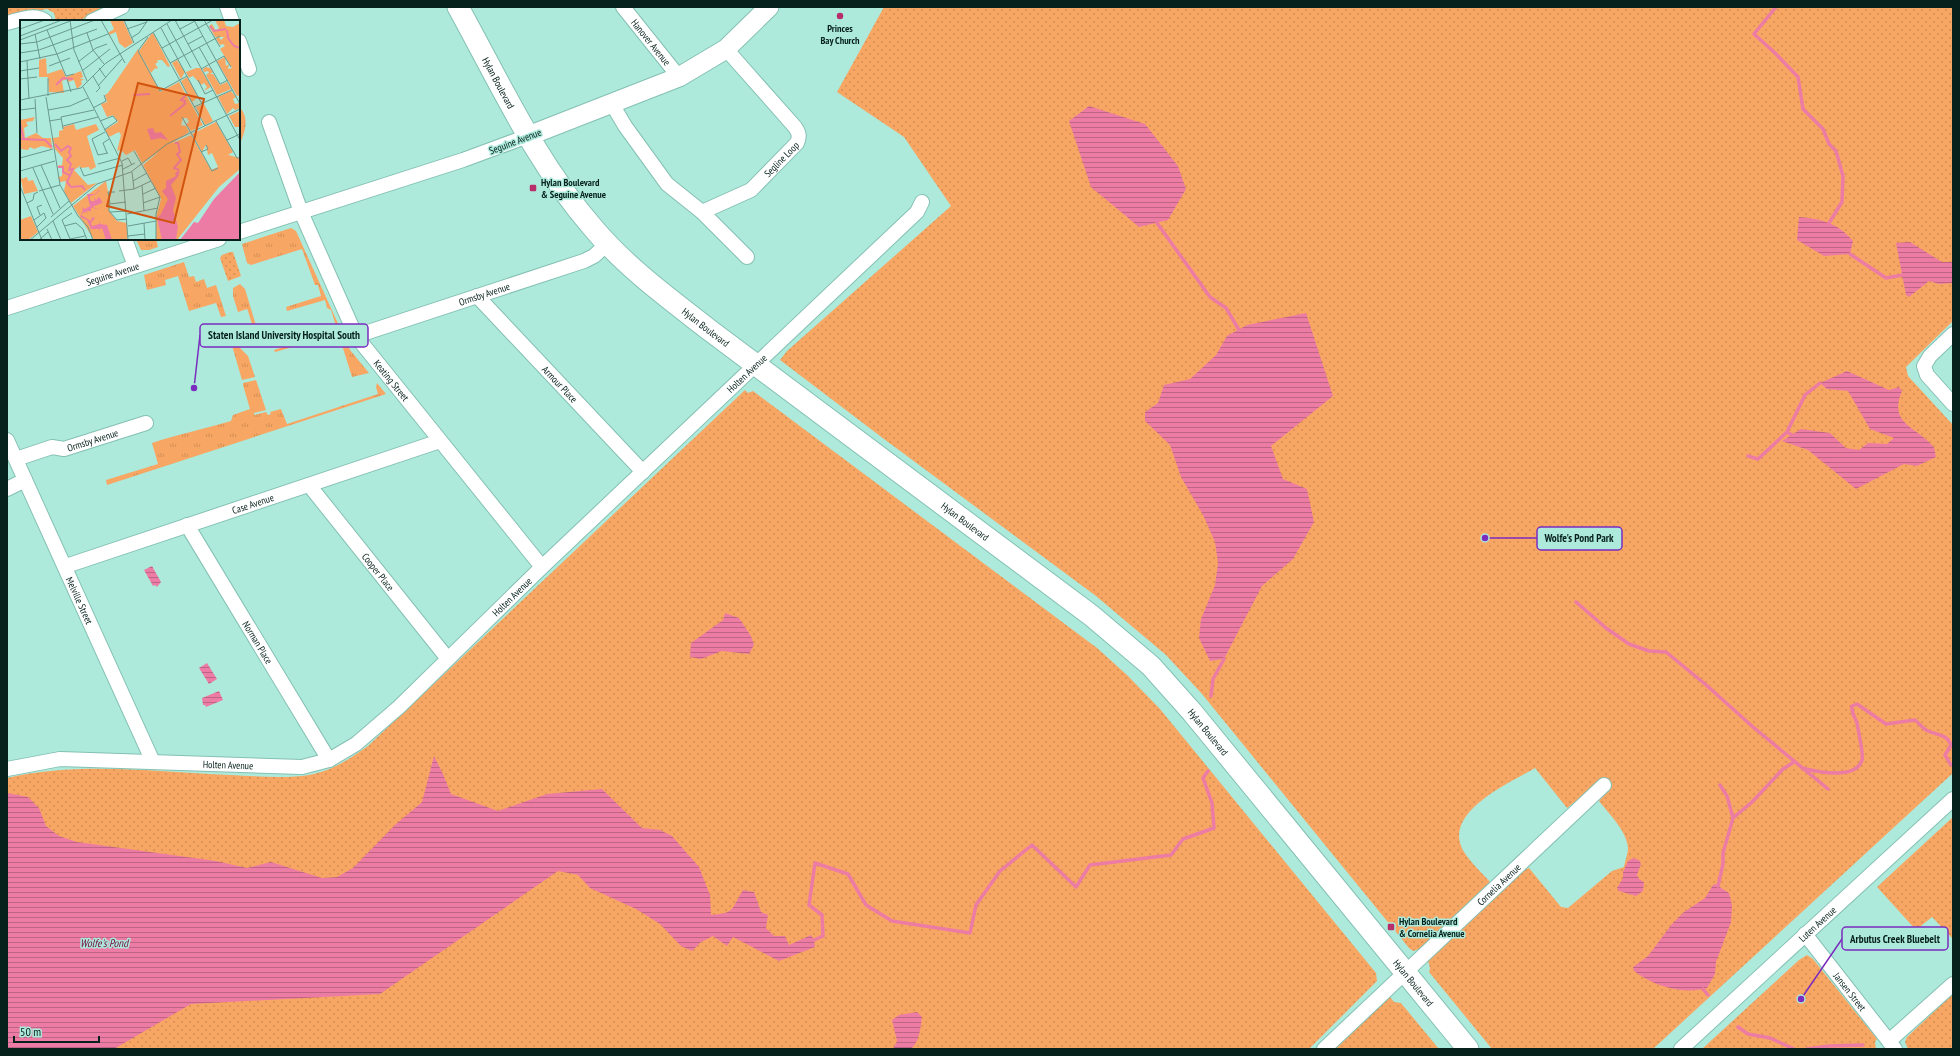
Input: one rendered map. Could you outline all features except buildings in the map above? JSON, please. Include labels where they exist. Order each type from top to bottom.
[{"type":"main road","name":"Hylan Boulevard","points":[[458,7],[528,136],[559,185],[607,244],[653,286],[756,365],[1103,624],[1151,666],[1192,712],[1468,1049]]},
{"type":"street","points":[[94,20],[122,7]]},
{"type":"street","points":[[226,7],[232,20]]},
{"type":"street","name":"Hanover Avenue","points":[[623,7],[679,77]]},
{"type":"street","name":"Seguine Avenue","points":[[240,232],[463,160],[679,77],[726,48],[764,9]]},
{"type":"street","points":[[7,23],[26,18],[42,19]]},
{"type":"street","points":[[240,44],[249,69]]},
{"type":"street","name":"Segline Loop","points":[[702,212],[751,190],[797,143],[800,135],[795,127],[726,48]]},
{"type":"street","points":[[612,104],[625,126],[667,184],[702,212],[747,257]]},
{"type":"street","name":"Keating Street","points":[[269,122],[301,212],[356,336],[542,567]]},
{"type":"street","name":"Holten Avenue","points":[[7,769],[60,759],[302,767],[329,760],[356,744],[399,707],[542,567],[917,212],[922,202]]},
{"type":"street","points":[[125,240],[135,266]]},
{"type":"street","name":"Seguine Avenue","points":[[7,308],[216,240]]},
{"type":"street","name":"Ormsby Avenue","points":[[356,336],[591,258],[607,244]]},
{"type":"street","name":"Armour Place","points":[[477,296],[644,472]]},
{"type":"street","points":[[1953,334],[1930,356],[1924,366],[1927,375],[1953,404]]},
{"type":"street","name":"Ormsby Avenue","points":[[16,459],[52,447],[64,449],[146,423]]},
{"type":"street","name":"Melville Street","points":[[7,440],[66,566],[153,762]]},
{"type":"street","name":"Case Avenue","points":[[66,566],[440,441]]},
{"type":"street","points":[[7,489],[25,480]]},
{"type":"street","name":"Cooper Place","points":[[309,485],[448,659]]},
{"type":"street","name":"Norman Place","points":[[187,525],[329,760]]},
{"type":"street","name":"Cornelia Avenue","points":[[1324,1049],[1604,785]]},
{"type":"street","name":"Luten Avenue","points":[[1681,1049],[1953,799]]},
{"type":"street","name":"Jansen Street","points":[[1805,934],[1892,1045]]},
{"type":"street","points":[[1892,1045],[1953,984]]},
{"type":"green space","points":[[7,7],[108,7],[80,20],[56,20],[54,13],[47,9],[7,18]]},
{"type":"green space","points":[[884,7],[1953,7],[1953,321],[1906,367],[1908,376],[1953,425],[1953,773],[1653,1049],[1492,1049],[1429,972],[1429,963],[1427,962],[1429,957],[1522,871],[1529,868],[1561,907],[1568,908],[1612,871],[1624,867],[1628,850],[1627,842],[1617,823],[1599,801],[1609,789],[1599,783],[1567,808],[1535,768],[1495,791],[1481,801],[1469,812],[1461,825],[1459,838],[1464,852],[1490,882],[1422,948],[1413,951],[1202,694],[1166,655],[1096,596],[780,360],[787,351],[951,206],[904,137],[837,92]]},
{"type":"green space","points":[[240,108],[245,120],[245,131],[240,143]]},
{"type":"green space","points":[[291,228],[296,231],[350,350],[369,373],[352,377],[331,310],[327,308],[325,300],[287,311],[286,307],[321,296],[318,285],[315,285],[302,249],[251,265],[247,263],[242,244]]},
{"type":"green space","points":[[136,240],[156,240],[158,247],[149,250],[141,250]]},
{"type":"green space","points":[[233,252],[241,276],[228,281],[220,258],[222,255]]},
{"type":"green space","points":[[184,262],[189,277],[194,276],[196,282],[204,279],[207,288],[216,285],[226,316],[221,317],[216,303],[189,311],[178,276],[165,280],[166,285],[147,290],[144,275]]},
{"type":"green space","points":[[240,284],[245,289],[258,332],[258,338],[251,341],[245,337],[255,334],[248,311],[247,309],[238,312],[233,296],[233,288]]},
{"type":"green space","points":[[333,331],[335,340],[334,345],[331,336],[275,352],[274,350]]},
{"type":"green space","points":[[233,341],[248,356],[255,377],[242,380],[231,342]]},
{"type":"green space","points":[[256,380],[266,410],[254,413],[254,415],[266,412],[268,415],[271,414],[270,412],[281,409],[287,424],[378,394],[376,387],[377,383],[386,394],[107,485],[106,480],[158,464],[152,443],[231,421],[233,415],[250,409],[243,383]]},
{"type":"green space","points":[[745,390],[748,393],[753,391],[1097,648],[1127,675],[1160,709],[1376,973],[1377,981],[1309,1049],[7,1049],[7,778],[62,770],[90,769],[146,770],[290,777],[309,775],[325,771],[340,764],[368,746]]},
{"type":"green space","points":[[1953,817],[1953,939],[1932,917],[1916,930],[1877,887]]},
{"type":"green space","points":[[1807,955],[1813,959],[1877,1039],[1875,1042],[1876,1049],[1702,1049],[1799,960]]},
{"type":"green space","points":[[1953,994],[1953,1049],[1908,1049],[1905,1042],[1907,1037]]},
{"type":"green space","points":[[1390,997],[1394,1002],[1401,1003],[1439,1049],[1335,1049]]},
{"type":"water","points":[[1089,106],[1145,124],[1178,166],[1186,189],[1168,220],[1139,227],[1091,187],[1069,121]]},
{"type":"water","points":[[1799,217],[1829,223],[1841,230],[1853,241],[1850,254],[1824,256],[1797,240]]},
{"type":"water","points":[[1910,242],[1942,262],[1953,262],[1953,283],[1939,284],[1929,281],[1909,297],[1906,295],[1896,243]]},
{"type":"water","points":[[1306,313],[1333,396],[1271,446],[1283,479],[1307,489],[1314,522],[1293,559],[1262,586],[1224,659],[1210,661],[1199,638],[1201,619],[1215,585],[1218,563],[1215,542],[1203,515],[1181,477],[1170,445],[1145,421],[1145,412],[1158,403],[1164,385],[1190,379],[1216,355],[1227,336],[1247,325]]},
{"type":"water","points":[[1847,371],[1889,390],[1899,387],[1902,391],[1898,410],[1901,417],[1905,423],[1932,445],[1936,457],[1917,466],[1904,464],[1856,489],[1808,450],[1782,441],[1801,429],[1830,433],[1846,448],[1859,450],[1868,443],[1887,444],[1894,438],[1870,429],[1848,391],[1827,389],[1820,383]]},
{"type":"water","points":[[152,566],[161,582],[157,587],[155,585],[153,586],[144,570]]},
{"type":"water","points":[[725,613],[739,618],[751,636],[754,645],[749,654],[722,651],[701,659],[690,657],[691,643],[723,620]]},
{"type":"water","points":[[207,663],[217,679],[209,684],[199,668]]},
{"type":"water","points":[[219,691],[223,700],[206,707],[203,705],[202,698]]},
{"type":"water","name":"Wolfe's Pond","points":[[434,756],[451,794],[498,811],[547,794],[602,789],[642,828],[660,830],[672,836],[699,867],[710,895],[711,915],[725,913],[732,909],[743,890],[754,892],[761,912],[768,915],[766,928],[774,936],[785,936],[789,945],[811,935],[814,940],[815,947],[779,961],[733,937],[727,946],[713,936],[701,942],[692,951],[681,946],[660,924],[636,909],[590,888],[578,875],[558,871],[380,994],[191,1004],[114,1049],[7,1049],[7,793],[28,797],[39,808],[46,826],[59,836],[77,842],[216,861],[247,868],[271,862],[322,878],[337,877],[353,868],[395,825],[422,802]]},
{"type":"water","points":[[1633,858],[1639,860],[1641,864],[1637,875],[1639,879],[1644,882],[1643,891],[1636,896],[1619,891],[1617,888],[1623,878],[1623,872],[1628,861]]},
{"type":"water","points":[[1715,884],[1729,893],[1732,905],[1731,922],[1716,962],[1715,974],[1707,988],[1698,990],[1678,990],[1669,988],[1650,981],[1634,971],[1633,967],[1648,956],[1672,924],[1684,912],[1705,898]]},
{"type":"water","points":[[917,1012],[922,1017],[919,1035],[915,1044],[909,1049],[893,1049],[897,1041],[892,1020],[899,1015]]},
{"type":"waterway","points":[[1776,7],[1754,34],[1798,77],[1803,109],[1823,129],[1829,144],[1836,151],[1843,176],[1842,202],[1829,223]]},
{"type":"waterway","points":[[1157,223],[1210,297],[1226,308],[1239,330]]},
{"type":"waterway","points":[[1850,254],[1886,278],[1903,275]]},
{"type":"waterway","points":[[1792,435],[1787,432],[1805,395],[1820,383]]},
{"type":"waterway","points":[[1748,456],[1758,459],[1787,432]]},
{"type":"waterway","points":[[1576,602],[1606,628],[1629,644],[1649,651],[1666,652],[1828,789]]},
{"type":"waterway","points":[[1211,696],[1213,679],[1224,659]]},
{"type":"waterway","points":[[1802,768],[1835,773],[1852,770],[1858,766],[1862,760],[1862,753],[1857,723],[1852,708],[1852,706],[1857,704],[1886,724],[1915,720],[1926,730],[1941,735],[1947,739],[1951,745],[1945,755],[1951,765]]},
{"type":"waterway","points":[[1733,818],[1752,802],[1783,769],[1794,762]]},
{"type":"waterway","points":[[814,940],[823,936],[822,915],[809,905],[815,863],[848,874],[866,905],[892,921],[970,933],[976,905],[1000,871],[1032,845],[1076,887],[1090,865],[1171,855],[1183,839],[1214,828],[1212,803],[1203,778],[1208,771]]},
{"type":"waterway","points":[[1718,886],[1723,864],[1723,853],[1733,818],[1727,796],[1720,785]]},
{"type":"waterway","points":[[1703,989],[1708,995]]},
{"type":"waterway","points":[[1738,1027],[1748,1034],[1770,1038],[1794,1049]]},
{"type":"waterway","points":[[1807,1049],[1829,1046],[1863,1045]]},
{"type":"place","name":"Princes Bay Church","points":[[840,16]]},
{"type":"place","name":"Hylan Boulevard & Seguine Avenue","points":[[533,188]]},
{"type":"place","name":"Staten Island University Hospital South","points":[[194,388]]},
{"type":"place","name":"Wolfe's Pond Park","points":[[1485,538]]},
{"type":"place","name":"Hylan Boulevard & Cornelia Avenue","points":[[1391,927]]},
{"type":"place","name":"Arbutus Creek Bluebelt","points":[[1801,999]]}]
